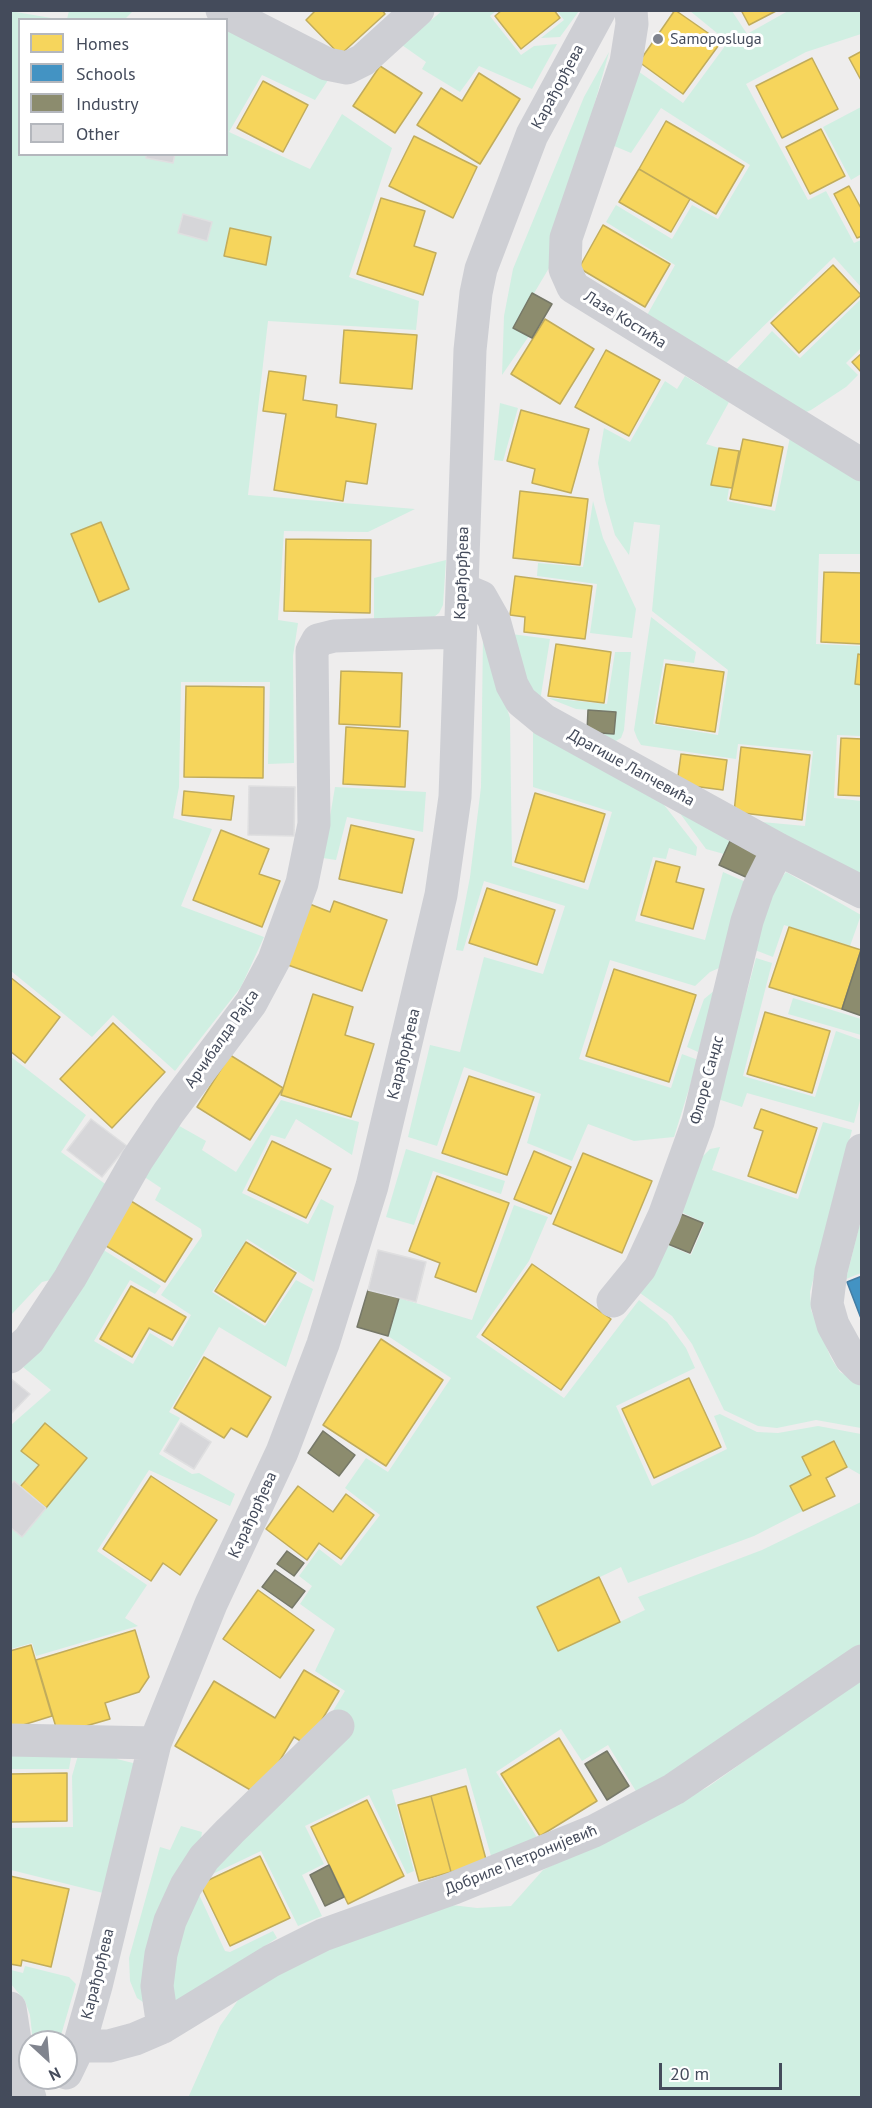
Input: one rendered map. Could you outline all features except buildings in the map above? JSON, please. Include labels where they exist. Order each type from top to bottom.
[{"type":"street","points":[[222,10],[327,64],[347,68],[363,60],[418,10]]},
{"type":"street","name":"Карађорђева","points":[[78,2044],[96,1986],[155,1743],[211,1604],[282,1452],[323,1344],[372,1186],[441,895],[455,797],[470,350],[476,293],[481,269],[532,135],[600,10]]},
{"type":"street","name":"Лазе Костића","points":[[631,10],[632,24],[626,62],[566,238],[566,269],[573,287],[861,465]]},
{"type":"street","name":"Драгише Лапчевића","points":[[462,589],[482,597],[494,620],[512,685],[521,701],[544,720],[861,892]]},
{"type":"street","name":"Арчибалда Рајса","points":[[10,1357],[34,1331],[70,1278],[137,1160],[169,1112],[251,1003],[274,960],[302,883],[314,825],[312,651],[318,640],[334,636],[459,632]]},
{"type":"street","name":"Флоре Сандс","points":[[613,1301],[640,1268],[664,1216],[698,1122],[751,911],[758,889],[778,849]]},
{"type":"street","points":[[861,1150],[831,1271],[826,1304],[833,1325],[851,1358],[861,1369]]},
{"type":"street","name":"Добриле Петронијевић","points":[[78,2058],[164,2027],[271,1961],[323,1935],[454,1888],[594,1832],[674,1789],[861,1660]]},
{"type":"street","points":[[164,2027],[157,1986],[161,1954],[170,1921],[186,1886],[204,1858],[338,1726]]},
{"type":"street","points":[[10,1740],[155,1743]]},
{"type":"street","points":[[10,2008],[19,2066],[30,2097]]},
{"type":"green space","points":[[69,10],[133,11],[126,18],[67,18]]},
{"type":"green space","points":[[443,10],[496,11],[490,16],[521,55],[534,46],[557,44],[532,89],[479,66],[460,92],[422,69],[426,62],[402,45]]},
{"type":"green space","points":[[10,11],[51,18],[18,18],[18,156],[228,156],[228,23],[332,74],[315,100],[262,75],[229,132],[310,169],[342,114],[392,148],[349,277],[419,301],[416,330],[268,321],[248,495],[415,509],[368,532],[284,531],[278,620],[298,623],[293,656],[294,763],[268,764],[270,682],[181,682],[179,787],[173,818],[212,829],[181,906],[264,937],[241,987],[175,1071],[113,1015],[92,1037],[11,971]]},
{"type":"green space","points":[[557,11],[579,11],[560,37],[541,38],[564,20]]},
{"type":"green space","points":[[690,11],[732,11],[747,34],[788,11],[861,11],[861,34],[806,52],[746,84],[808,200],[826,191],[854,243],[861,240],[861,287],[834,257],[725,364],[646,317],[675,265],[606,222],[616,205],[672,239],[692,205],[718,219],[750,165],[661,108],[631,153],[607,143],[635,69],[683,103],[728,42]]},
{"type":"green space","points":[[609,52],[549,268],[514,327],[529,336],[502,375],[504,316],[513,269],[584,97]]},
{"type":"green space","points":[[861,107],[861,174],[851,180],[823,127]]},
{"type":"green space","points":[[861,299],[861,348],[846,363],[858,375],[846,387],[811,410],[804,413],[734,372],[772,331],[800,358]]},
{"type":"green space","points":[[685,376],[729,402],[706,444],[719,448],[712,484],[729,488],[727,501],[775,511],[790,437],[861,479],[861,554],[819,554],[816,644],[861,646],[861,736],[837,735],[834,798],[861,801],[861,884],[762,822],[805,826],[813,751],[738,744],[736,759],[641,745],[634,730],[651,617],[696,652],[694,663],[664,659],[653,724],[718,735],[728,670],[652,611],[660,525],[634,522],[629,555],[615,535],[598,463],[604,428],[630,442],[665,381],[677,389]]},
{"type":"green space","points":[[500,403],[518,408],[503,461],[494,460]]},
{"type":"green space","points":[[593,501],[603,538],[636,609],[632,638],[590,633],[597,584],[537,576],[538,563],[583,567]]},
{"type":"green space","points":[[446,560],[443,605],[439,613],[430,620],[374,621],[374,578]]},
{"type":"green space","points":[[511,634],[550,639],[540,701],[527,692]]},
{"type":"green space","points":[[483,635],[510,718],[512,866],[588,890],[612,812],[533,787],[533,725],[654,792],[697,847],[696,856],[669,848],[666,859],[653,857],[635,921],[705,940],[723,872],[748,883],[728,964],[710,972],[695,986],[610,960],[579,1059],[671,1088],[682,1054],[698,1060],[674,1137],[634,1141],[588,1124],[572,1161],[527,1143],[541,1094],[464,1067],[437,1146],[408,1137],[430,1045],[460,1052],[484,957],[543,974],[565,906],[484,881],[463,951],[456,950],[470,877],[481,787]]},
{"type":"green space","points":[[615,652],[631,652],[624,730],[621,738],[612,743],[587,732],[614,734],[616,712],[576,709],[548,698],[607,704]]},
{"type":"green space","points":[[335,787],[426,792],[423,832],[347,817],[336,860],[323,858]]},
{"type":"green space","points":[[671,801],[730,841],[724,854],[706,849]]},
{"type":"green space","points":[[786,872],[861,915],[850,946],[784,925],[773,957],[755,950],[768,896]]},
{"type":"green space","points":[[756,958],[772,963],[743,1076],[815,1097],[836,1031],[861,1040],[861,1097],[854,1123],[747,1093],[742,1107],[718,1099]]},
{"type":"green space","points":[[720,986],[698,1052],[687,1047],[704,999]]},
{"type":"green space","points":[[793,998],[861,1019],[861,1035],[788,1014]]},
{"type":"green space","points":[[10,1056],[86,1115],[61,1152],[108,1186],[54,1279],[42,1282],[11,1315]]},
{"type":"green space","points":[[281,1100],[359,1122],[352,1155],[296,1119],[285,1139],[271,1135],[242,1193],[308,1224],[321,1199],[334,1206],[314,1282],[247,1239],[212,1292],[265,1326],[296,1280],[313,1289],[286,1367],[219,1327],[169,1412],[180,1418],[159,1454],[192,1474],[199,1473],[235,1494],[230,1506],[149,1470],[97,1551],[147,1585],[125,1618],[138,1626],[36,1656],[32,1643],[11,1649],[11,1425],[51,1390],[23,1367],[102,1249],[161,1286],[155,1294],[130,1280],[94,1341],[133,1364],[150,1333],[173,1347],[191,1315],[161,1295],[202,1236],[201,1229],[155,1200],[161,1188],[140,1174],[174,1123],[206,1141],[202,1150],[236,1172]]},
{"type":"green space","points":[[823,1122],[852,1130],[810,1292],[811,1310],[831,1358],[840,1372],[861,1384],[861,1428],[816,1420],[777,1428],[758,1426],[724,1410],[692,1344],[672,1316],[640,1293],[665,1244],[691,1255],[705,1223],[679,1211],[701,1158],[710,1149],[720,1147],[712,1170],[798,1199]]},
{"type":"green space","points":[[406,1149],[505,1181],[501,1194],[433,1171],[414,1225],[386,1217]]},
{"type":"green space","points":[[514,1205],[548,1217],[529,1261],[476,1337],[564,1398],[639,1300],[667,1322],[686,1348],[695,1368],[616,1406],[652,1486],[727,1449],[714,1416],[720,1414],[757,1432],[778,1433],[818,1426],[861,1434],[861,1475],[847,1467],[834,1441],[802,1457],[811,1475],[791,1486],[803,1511],[754,1536],[628,1583],[621,1567],[537,1607],[558,1651],[645,1610],[638,1597],[762,1550],[861,1502],[861,1647],[664,1782],[637,1793],[608,1745],[582,1761],[561,1729],[496,1772],[538,1839],[491,1856],[466,1768],[392,1790],[414,1871],[407,1874],[369,1795],[305,1826],[324,1864],[302,1875],[322,1916],[298,1926],[261,1851],[202,1879],[331,1714],[345,1691],[315,1671],[335,1629],[300,1604],[312,1586],[299,1576],[319,1549],[341,1566],[380,1515],[345,1488],[366,1458],[388,1472],[451,1378],[388,1336],[399,1298],[472,1320]]},
{"type":"green space","points":[[861,1219],[861,1273],[846,1279]]},
{"type":"green space","points":[[861,1678],[861,2097],[188,2098],[220,2026],[241,1996],[308,1955],[443,1904],[477,1908],[511,1906],[543,1870],[708,1787]]},
{"type":"green space","points":[[11,1750],[72,1752],[69,1769],[11,1769]]},
{"type":"green space","points":[[79,1752],[116,1754],[117,1759],[137,1764],[103,1893],[11,1870],[11,1828],[73,1827],[72,1776]]},
{"type":"green space","points":[[181,1826],[202,1832],[198,1857],[149,2006],[137,1998],[130,1981],[129,1958],[160,1847],[170,1850]]},
{"type":"green space","points":[[196,1888],[225,1951],[230,1952],[273,1931],[277,1938],[174,2006],[169,1960]]},
{"type":"green space","points":[[25,1966],[69,1977],[76,1984],[63,2030],[32,2030],[25,2001],[11,1984],[11,1970],[23,1973]]},
{"type":"place","name":"Samoposluga","points":[[658,39]]}]
